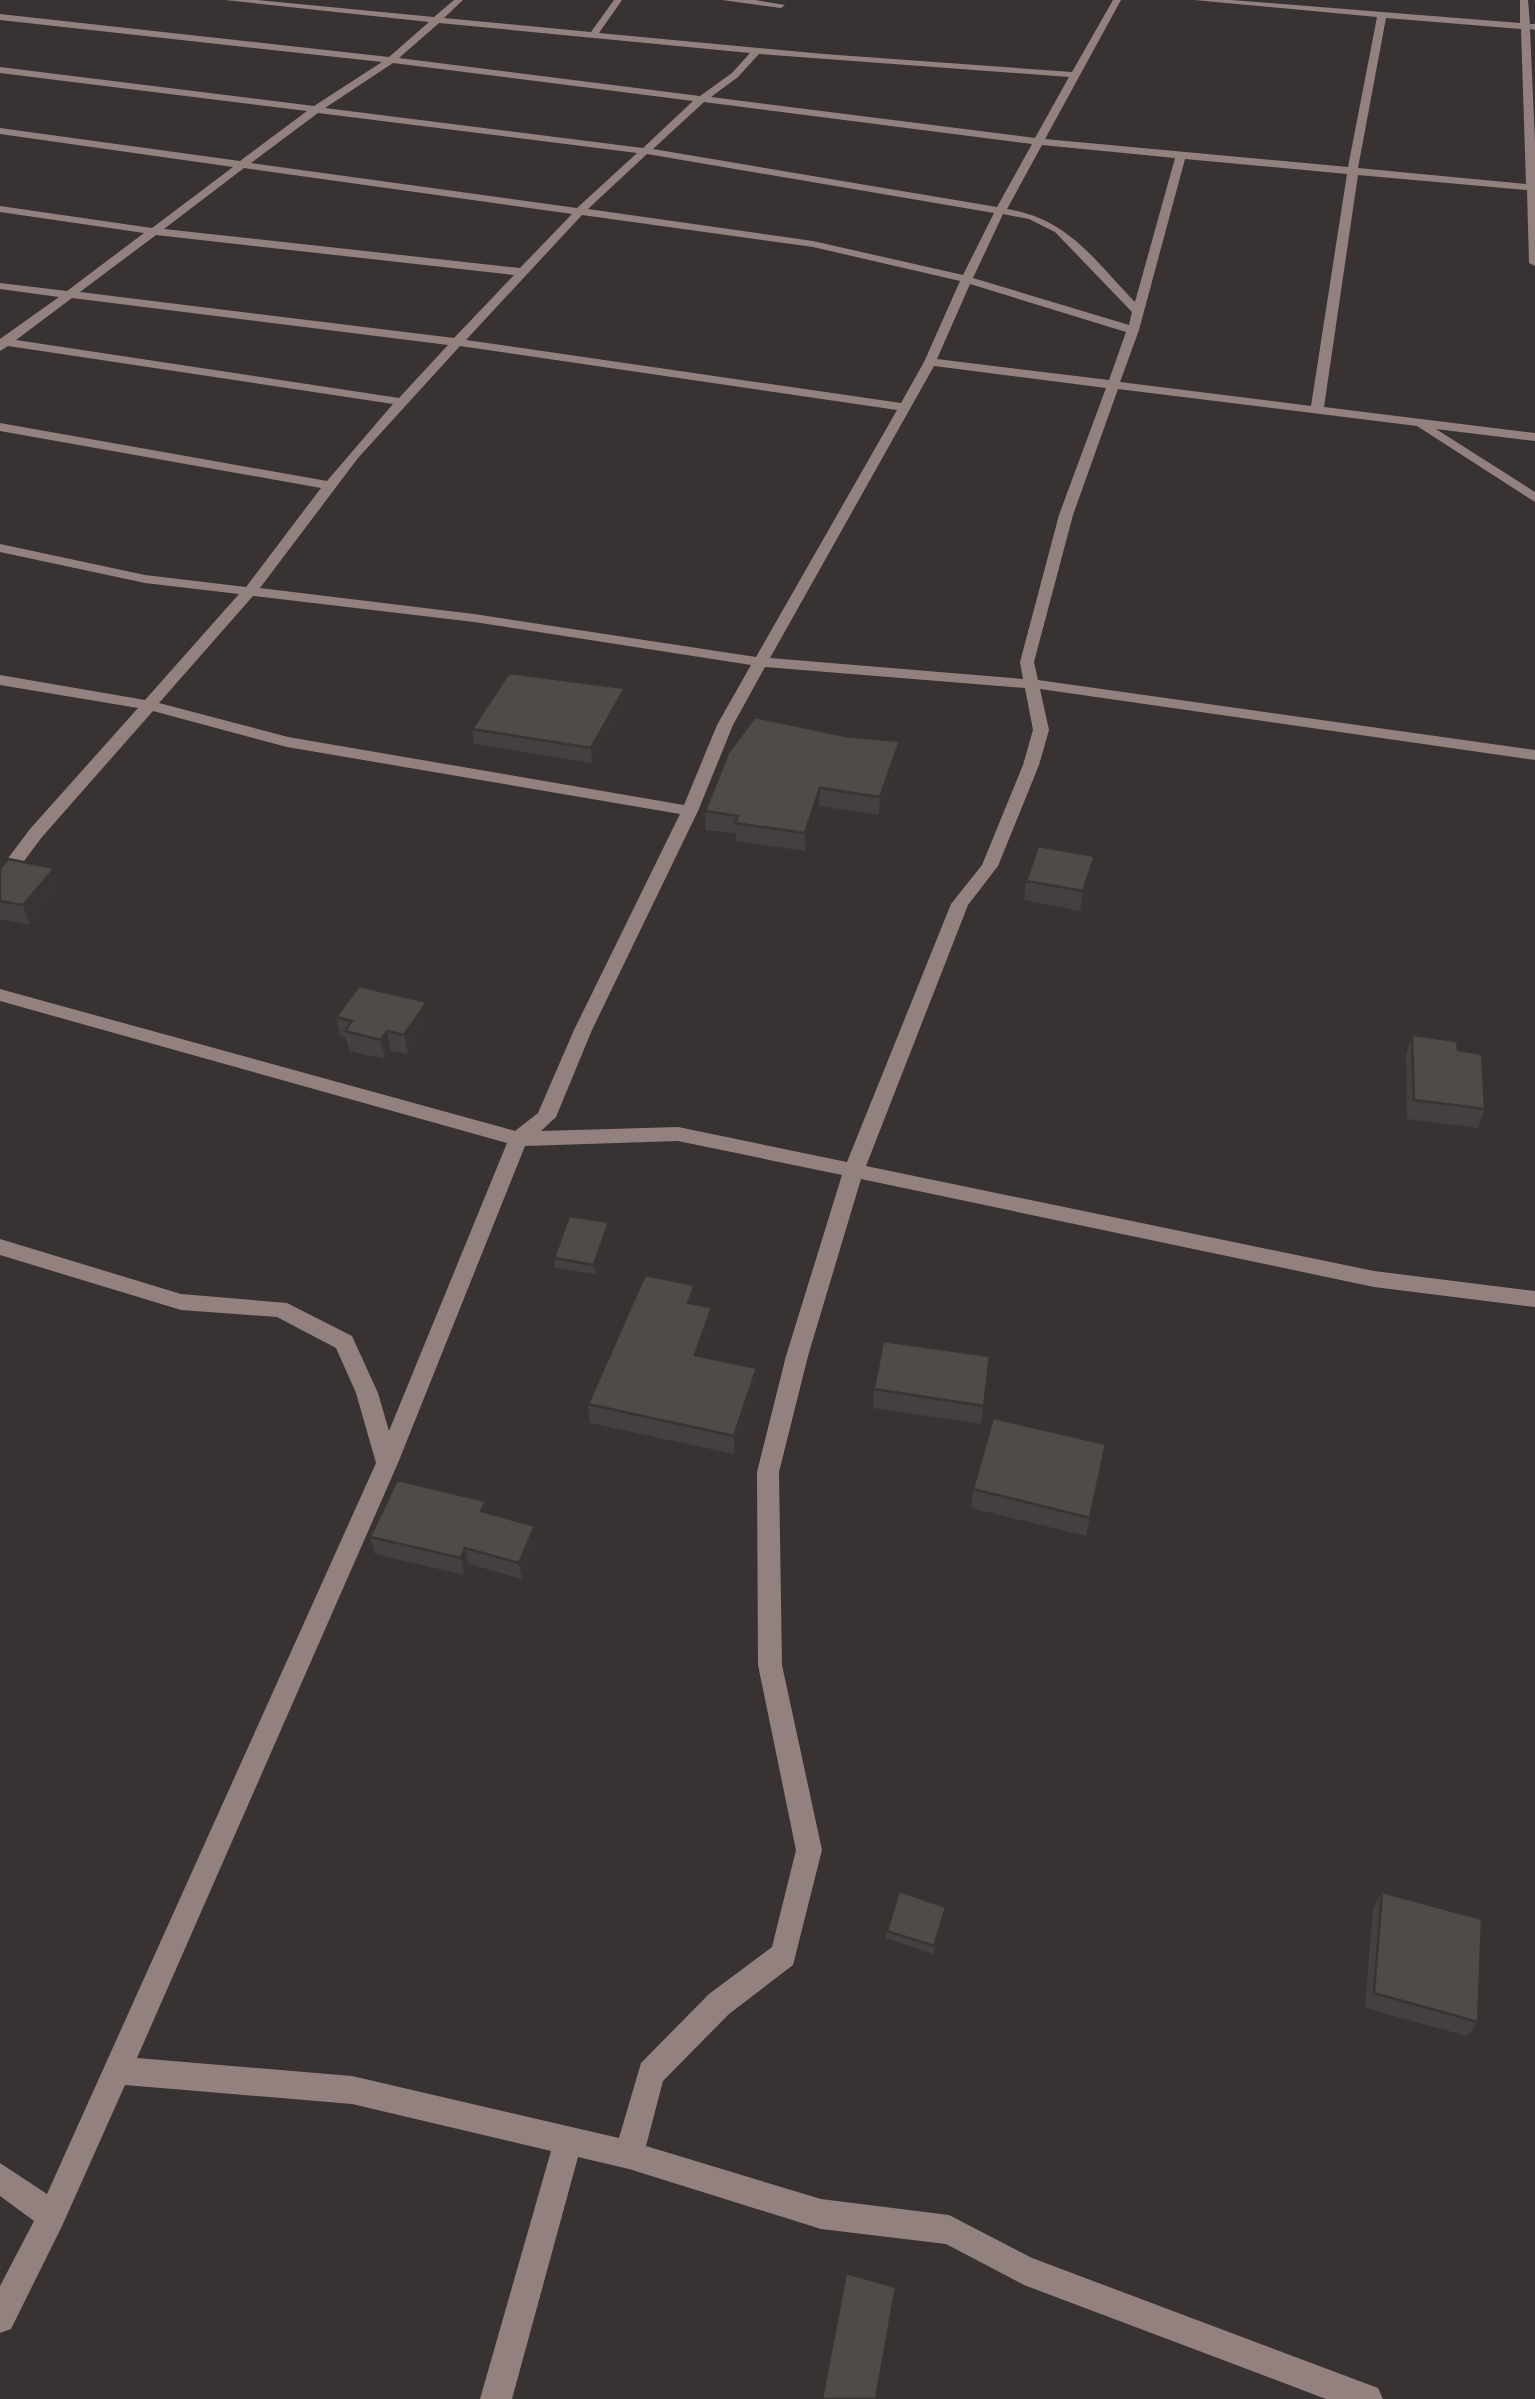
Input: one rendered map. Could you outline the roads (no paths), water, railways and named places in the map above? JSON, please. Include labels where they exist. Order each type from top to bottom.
[{"type":"street","points":[[229,0],[756,51],[1075,75]]},
{"type":"street","points":[[2,344],[315,110],[391,60],[439,22],[459,0]]},
{"type":"street","points":[[593,35],[618,0]]},
{"type":"street","points":[[726,0],[782,6]]},
{"type":"street","points":[[0,2318],[52,2216],[387,1464],[518,1139],[546,1117],[582,1030],[690,810],[726,724],[930,362],[1000,210],[1117,0]]},
{"type":"street","points":[[1198,0],[1530,26]]},
{"type":"street","points":[[1524,0],[1530,26],[1535,263]]},
{"type":"street","points":[[1317,410],[1337,300],[1351,170],[1382,15]]},
{"type":"street","points":[[0,17],[391,60],[698,102],[1040,142],[1534,188]]},
{"type":"street","points":[[0,882],[36,833],[252,589],[328,485],[401,402],[582,209],[698,102],[735,75],[756,51]]},
{"type":"street","points":[[0,70],[645,150],[1032,216],[1059,230],[1136,321]]},
{"type":"street","points":[[0,131],[240,167],[582,209],[830,247],[1136,321]]},
{"type":"street","points":[[629,2155],[652,2073],[718,2004],[784,1954],[809,1850],[770,1665],[768,1472],[797,1356],[854,1170],[960,904],[990,866],[1012,820],[1042,730],[1034,711],[1034,684],[1027,662],[1066,516],[1110,383],[1136,321],[1181,155]]},
{"type":"street","points":[[0,209],[153,231],[521,272]]},
{"type":"street","points":[[0,286],[456,342],[905,408]]},
{"type":"street","points":[[2,344],[401,402]]},
{"type":"street","points":[[930,362],[1535,437]]},
{"type":"street","points":[[1416,422],[1535,498]]},
{"type":"street","points":[[0,427],[328,485]]},
{"type":"street","points":[[0,548],[146,579],[252,589],[762,662],[1034,684],[1535,755]]},
{"type":"street","points":[[0,680],[152,706],[287,742],[690,810]]},
{"type":"street","points":[[0,996],[518,1139],[678,1134],[1374,1279],[1535,1299]]},
{"type":"street","points":[[0,1247],[181,1302],[280,1309],[344,1342],[367,1393],[387,1464]]},
{"type":"street","points":[[117,2070],[352,2090],[567,2144],[629,2155],[821,2214],[948,2230],[1024,2270],[1368,2399]]},
{"type":"street","points":[[496,2399],[567,2144]]},
{"type":"street","points":[[0,2178],[52,2216]]}]
